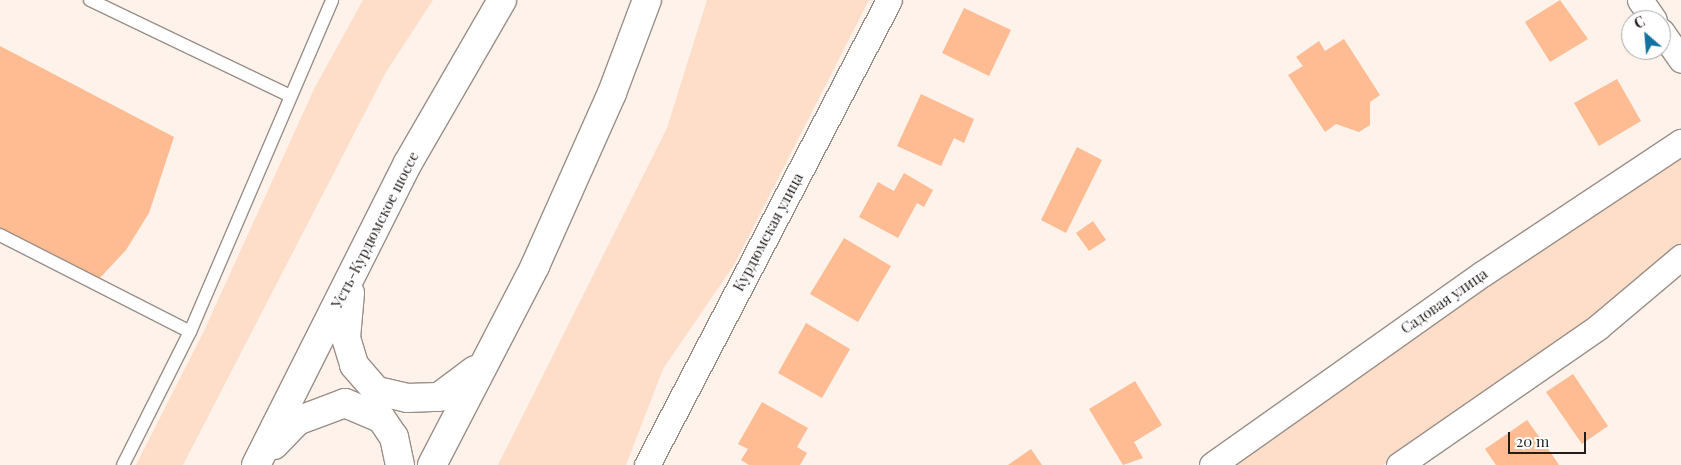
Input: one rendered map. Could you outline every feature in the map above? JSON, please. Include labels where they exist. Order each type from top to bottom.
[{"type":"main road","name":"Усть-Курдюмское шоссе","points":[[256,465],[408,163],[502,0]]},
{"type":"main road","points":[[432,465],[535,266],[612,93],[647,0]]},
{"type":"main road","points":[[353,272],[346,338],[354,365],[377,391],[407,398],[439,397],[483,364]]},
{"type":"main road","points":[[256,465],[297,421],[345,403],[381,418],[394,437],[400,465]]},
{"type":"street","name":"Курдюмская улица","points":[[647,465],[889,0]]},
{"type":"street","points":[[1671,45],[1681,60]]},
{"type":"street","name":"Садовая улица","points":[[1212,465],[1482,274],[1681,142]]},
{"type":"street","points":[[1400,465],[1598,327],[1681,257]]},
{"type":"lane","points":[[90,0],[288,95]]},
{"type":"lane","points":[[123,465],[190,332],[288,95],[332,0]]},
{"type":"lane","points":[[0,235],[190,332]]},
{"type":"shaded area","points":[[363,0],[433,0],[386,72],[183,465],[136,465],[203,333],[315,87]]},
{"type":"shaded area","points":[[707,0],[869,0],[734,265],[663,369],[626,465],[498,465],[667,128]]},
{"type":"shaded area","points":[[1681,152],[1681,247],[1591,319],[1383,465],[1227,465],[1485,281]]},
{"type":"building","points":[[1560,0],[1588,39],[1550,62],[1525,22]]},
{"type":"building","points":[[964,8],[1011,30],[989,76],[942,53]]},
{"type":"building","points":[[1344,39],[1380,95],[1370,102],[1370,125],[1359,132],[1336,124],[1325,132],[1288,75],[1303,66],[1296,57],[1319,41],[1325,51]]},
{"type":"building","points":[[0,46],[174,137],[149,213],[126,250],[98,280],[0,228]]},
{"type":"building","points":[[1617,79],[1641,121],[1599,146],[1574,103]]},
{"type":"building","points":[[921,94],[974,119],[964,143],[954,138],[941,166],[897,146]]},
{"type":"building","points":[[1077,147],[1102,160],[1066,233],[1041,220]]},
{"type":"building","points":[[904,173],[933,190],[924,207],[917,203],[898,238],[859,217],[878,182],[894,191]]},
{"type":"building","points":[[1093,221],[1106,240],[1089,251],[1076,233]]},
{"type":"building","points":[[844,238],[891,266],[858,322],[810,294]]},
{"type":"building","points":[[806,323],[850,349],[822,398],[778,373]]},
{"type":"building","points":[[1573,374],[1608,426],[1582,444],[1546,392]]},
{"type":"building","points":[[1135,381],[1162,425],[1134,442],[1143,458],[1123,465],[1089,409]]},
{"type":"building","points":[[762,402],[808,428],[797,447],[807,453],[800,465],[749,465],[741,460],[748,449],[738,444]]},
{"type":"building","points":[[1527,420],[1559,465],[1496,465],[1485,449]]},
{"type":"building","points":[[1031,449],[1042,465],[1008,465]]}]
